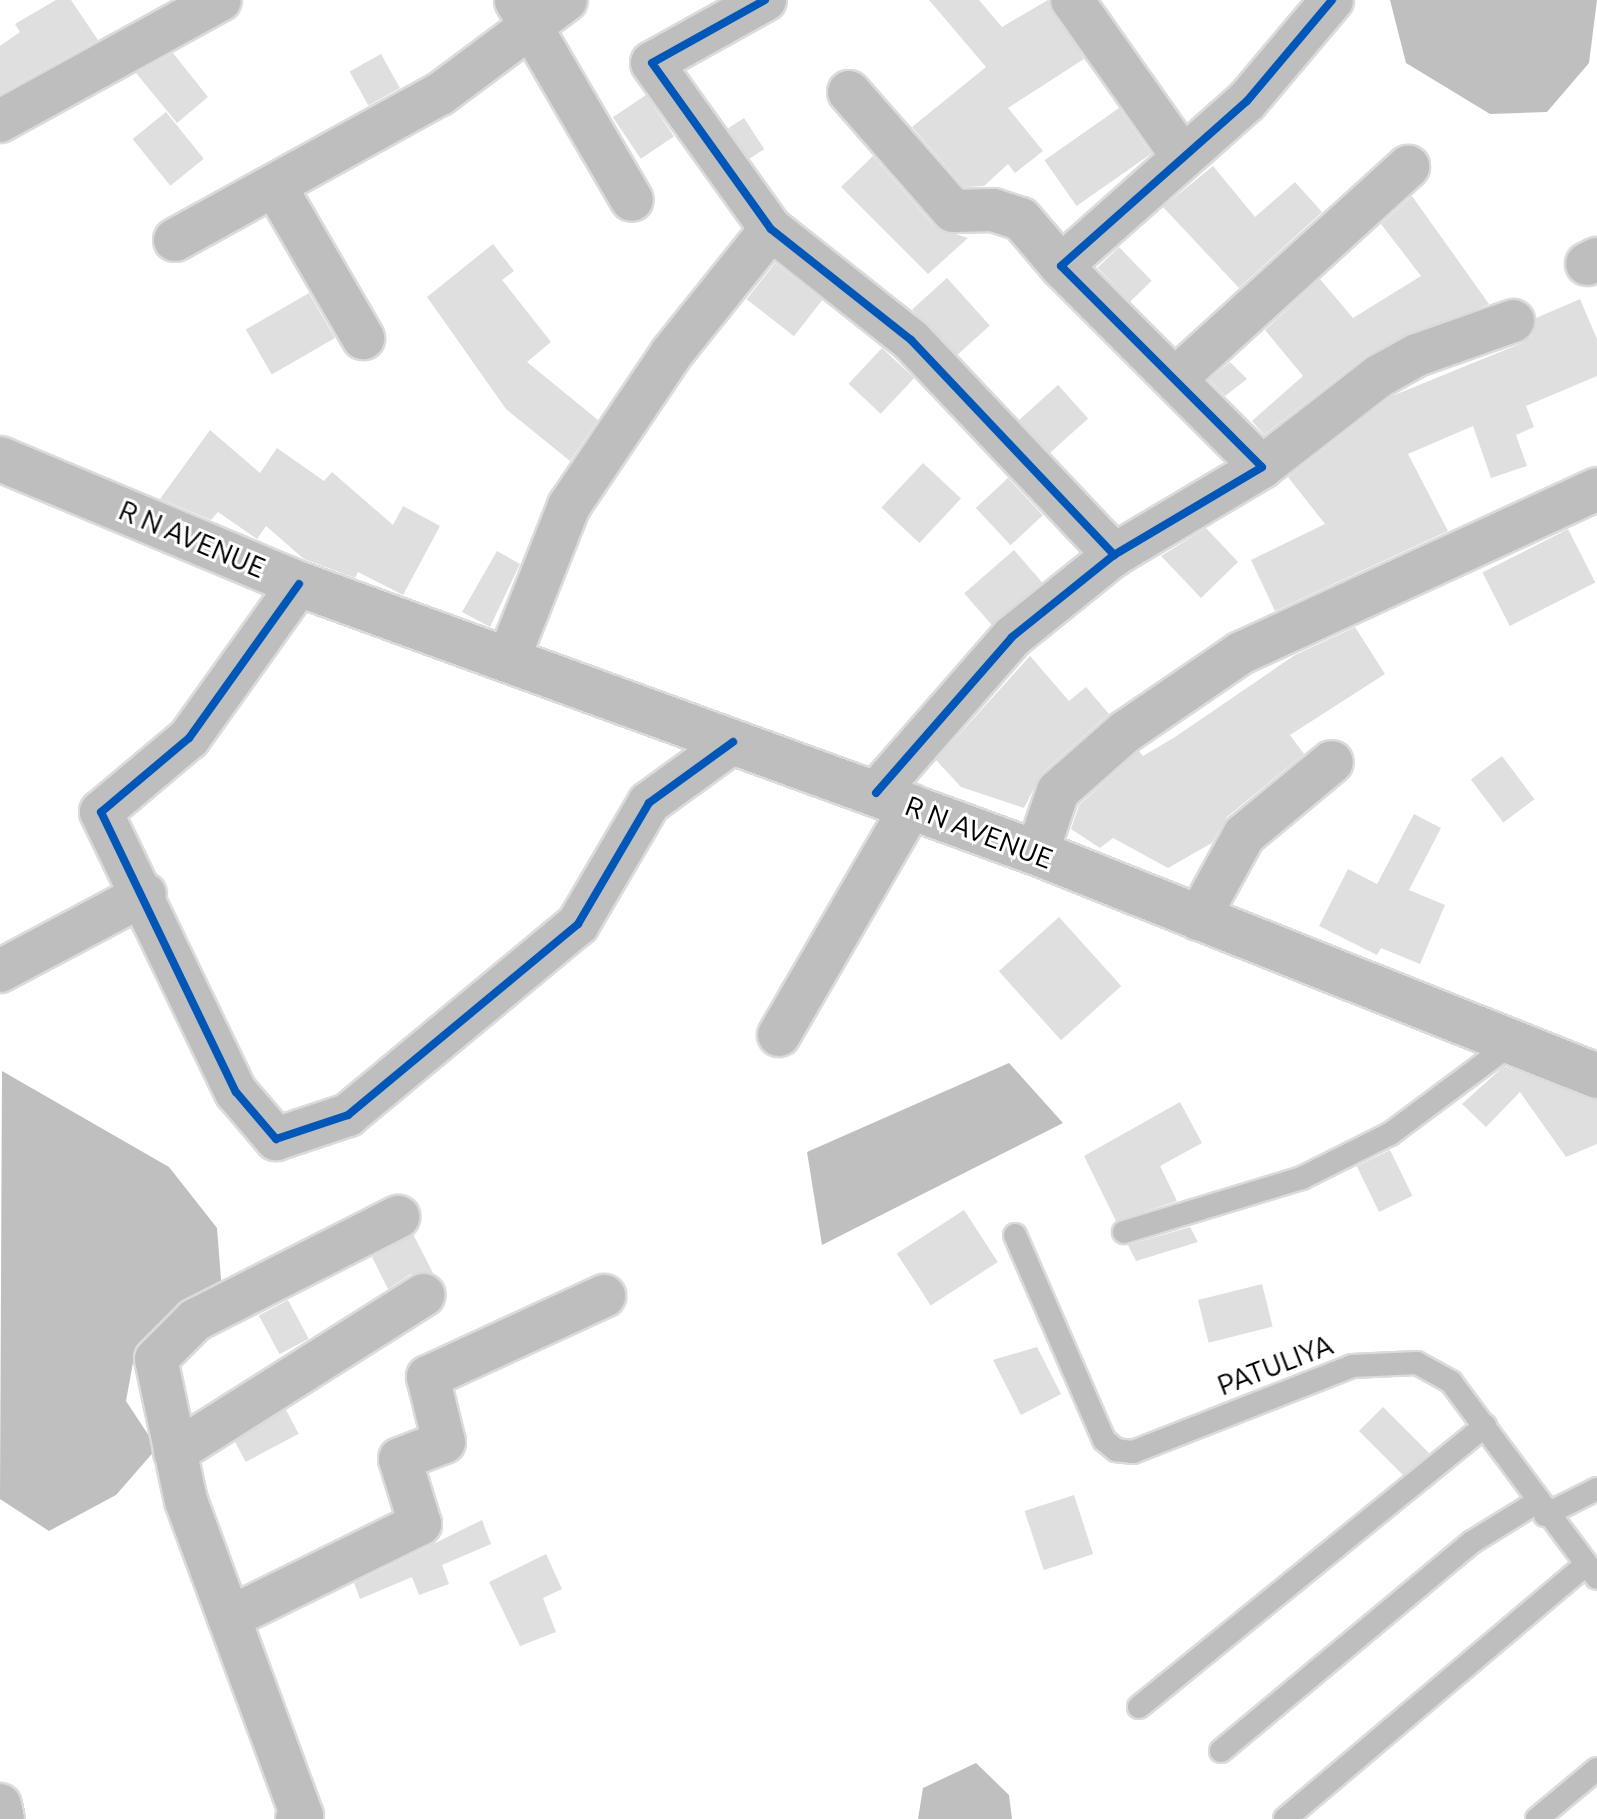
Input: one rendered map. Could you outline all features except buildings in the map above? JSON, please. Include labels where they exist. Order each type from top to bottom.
[{"type":"main road","name":"R N AVENUE","points":[[0,459],[299,584],[1037,853],[1597,1076]]},
{"type":"street","points":[[0,121],[220,0]]},
{"type":"street","points":[[175,240],[440,94],[522,13],[566,0]]},
{"type":"street","points":[[765,0],[652,63],[771,229],[911,340],[1114,555]]},
{"type":"street","points":[[1072,0],[1182,156]]},
{"type":"street","points":[[1061,266],[1247,101],[1332,0]]},
{"type":"street","points":[[522,13],[632,200]]},
{"type":"street","points":[[849,92],[953,211],[993,210],[1021,219],[1061,266],[1262,467]]},
{"type":"street","points":[[1176,378],[1408,167]]},
{"type":"street","points":[[275,186],[363,338]]},
{"type":"street","points":[[508,660],[569,506],[671,354],[771,229]]},
{"type":"street","points":[[779,1035],[894,800],[1012,637],[1114,555],[1262,467],[1379,376],[1417,355],[1513,321]]},
{"type":"street","points":[[1037,853],[1058,791],[1125,732],[1241,653],[1597,489]]},
{"type":"street","points":[[299,584],[189,738],[101,812],[145,894],[236,1092],[276,1139],[348,1115],[578,924],[649,803],[733,742]]},
{"type":"street","points":[[1198,919],[1244,835],[1332,762]]},
{"type":"street","points":[[0,971],[145,894]]},
{"type":"street","points":[[297,1819],[302,1816],[186,1501],[156,1359],[195,1320],[398,1217]]},
{"type":"street","points":[[175,1452],[423,1295]]},
{"type":"street","points":[[229,1618],[420,1524],[400,1459],[444,1442],[428,1377],[604,1296]]},
{"type":"street","points":[[0,1805],[3,1819]]},
{"type":"lane","points":[[1124,1232],[1302,1178],[1390,1134],[1512,1043]]},
{"type":"lane","name":"PATULIYA","points":[[1015,1235],[1104,1440],[1116,1450],[1133,1452],[1352,1366],[1417,1363],[1451,1382],[1541,1509],[1591,1572]]},
{"type":"lane","points":[[1139,1707],[1485,1426]]},
{"type":"lane","points":[[1221,1751],[1472,1542],[1541,1509],[1597,1489]]},
{"type":"lane","points":[[1285,1819],[1591,1572]]},
{"type":"lane","points":[[1537,1819],[1597,1769]]},
{"type":"shaded area","points":[[1390,0],[1597,0],[1589,63],[1547,112],[1490,114],[1406,63]]},
{"type":"shaded area","points":[[1009,1063],[1063,1123],[822,1245],[807,1152]]},
{"type":"shaded area","points":[[2,1071],[169,1167],[217,1228],[222,1292],[136,1346],[126,1401],[157,1448],[116,1495],[49,1531],[0,1499]]},
{"type":"shaded area","points":[[976,1763],[1009,1795],[1012,1819],[918,1819],[923,1788]]},
{"type":"cycle path","points":[[765,0],[652,63],[771,229],[911,340],[1114,555]]},
{"type":"cycle path","points":[[876,793],[1012,637],[1114,555],[1262,467],[1061,266],[1247,101],[1332,0]]},
{"type":"cycle path","points":[[299,584],[189,738],[101,812],[236,1092],[276,1139],[348,1115],[578,924],[649,803],[733,742]]}]
